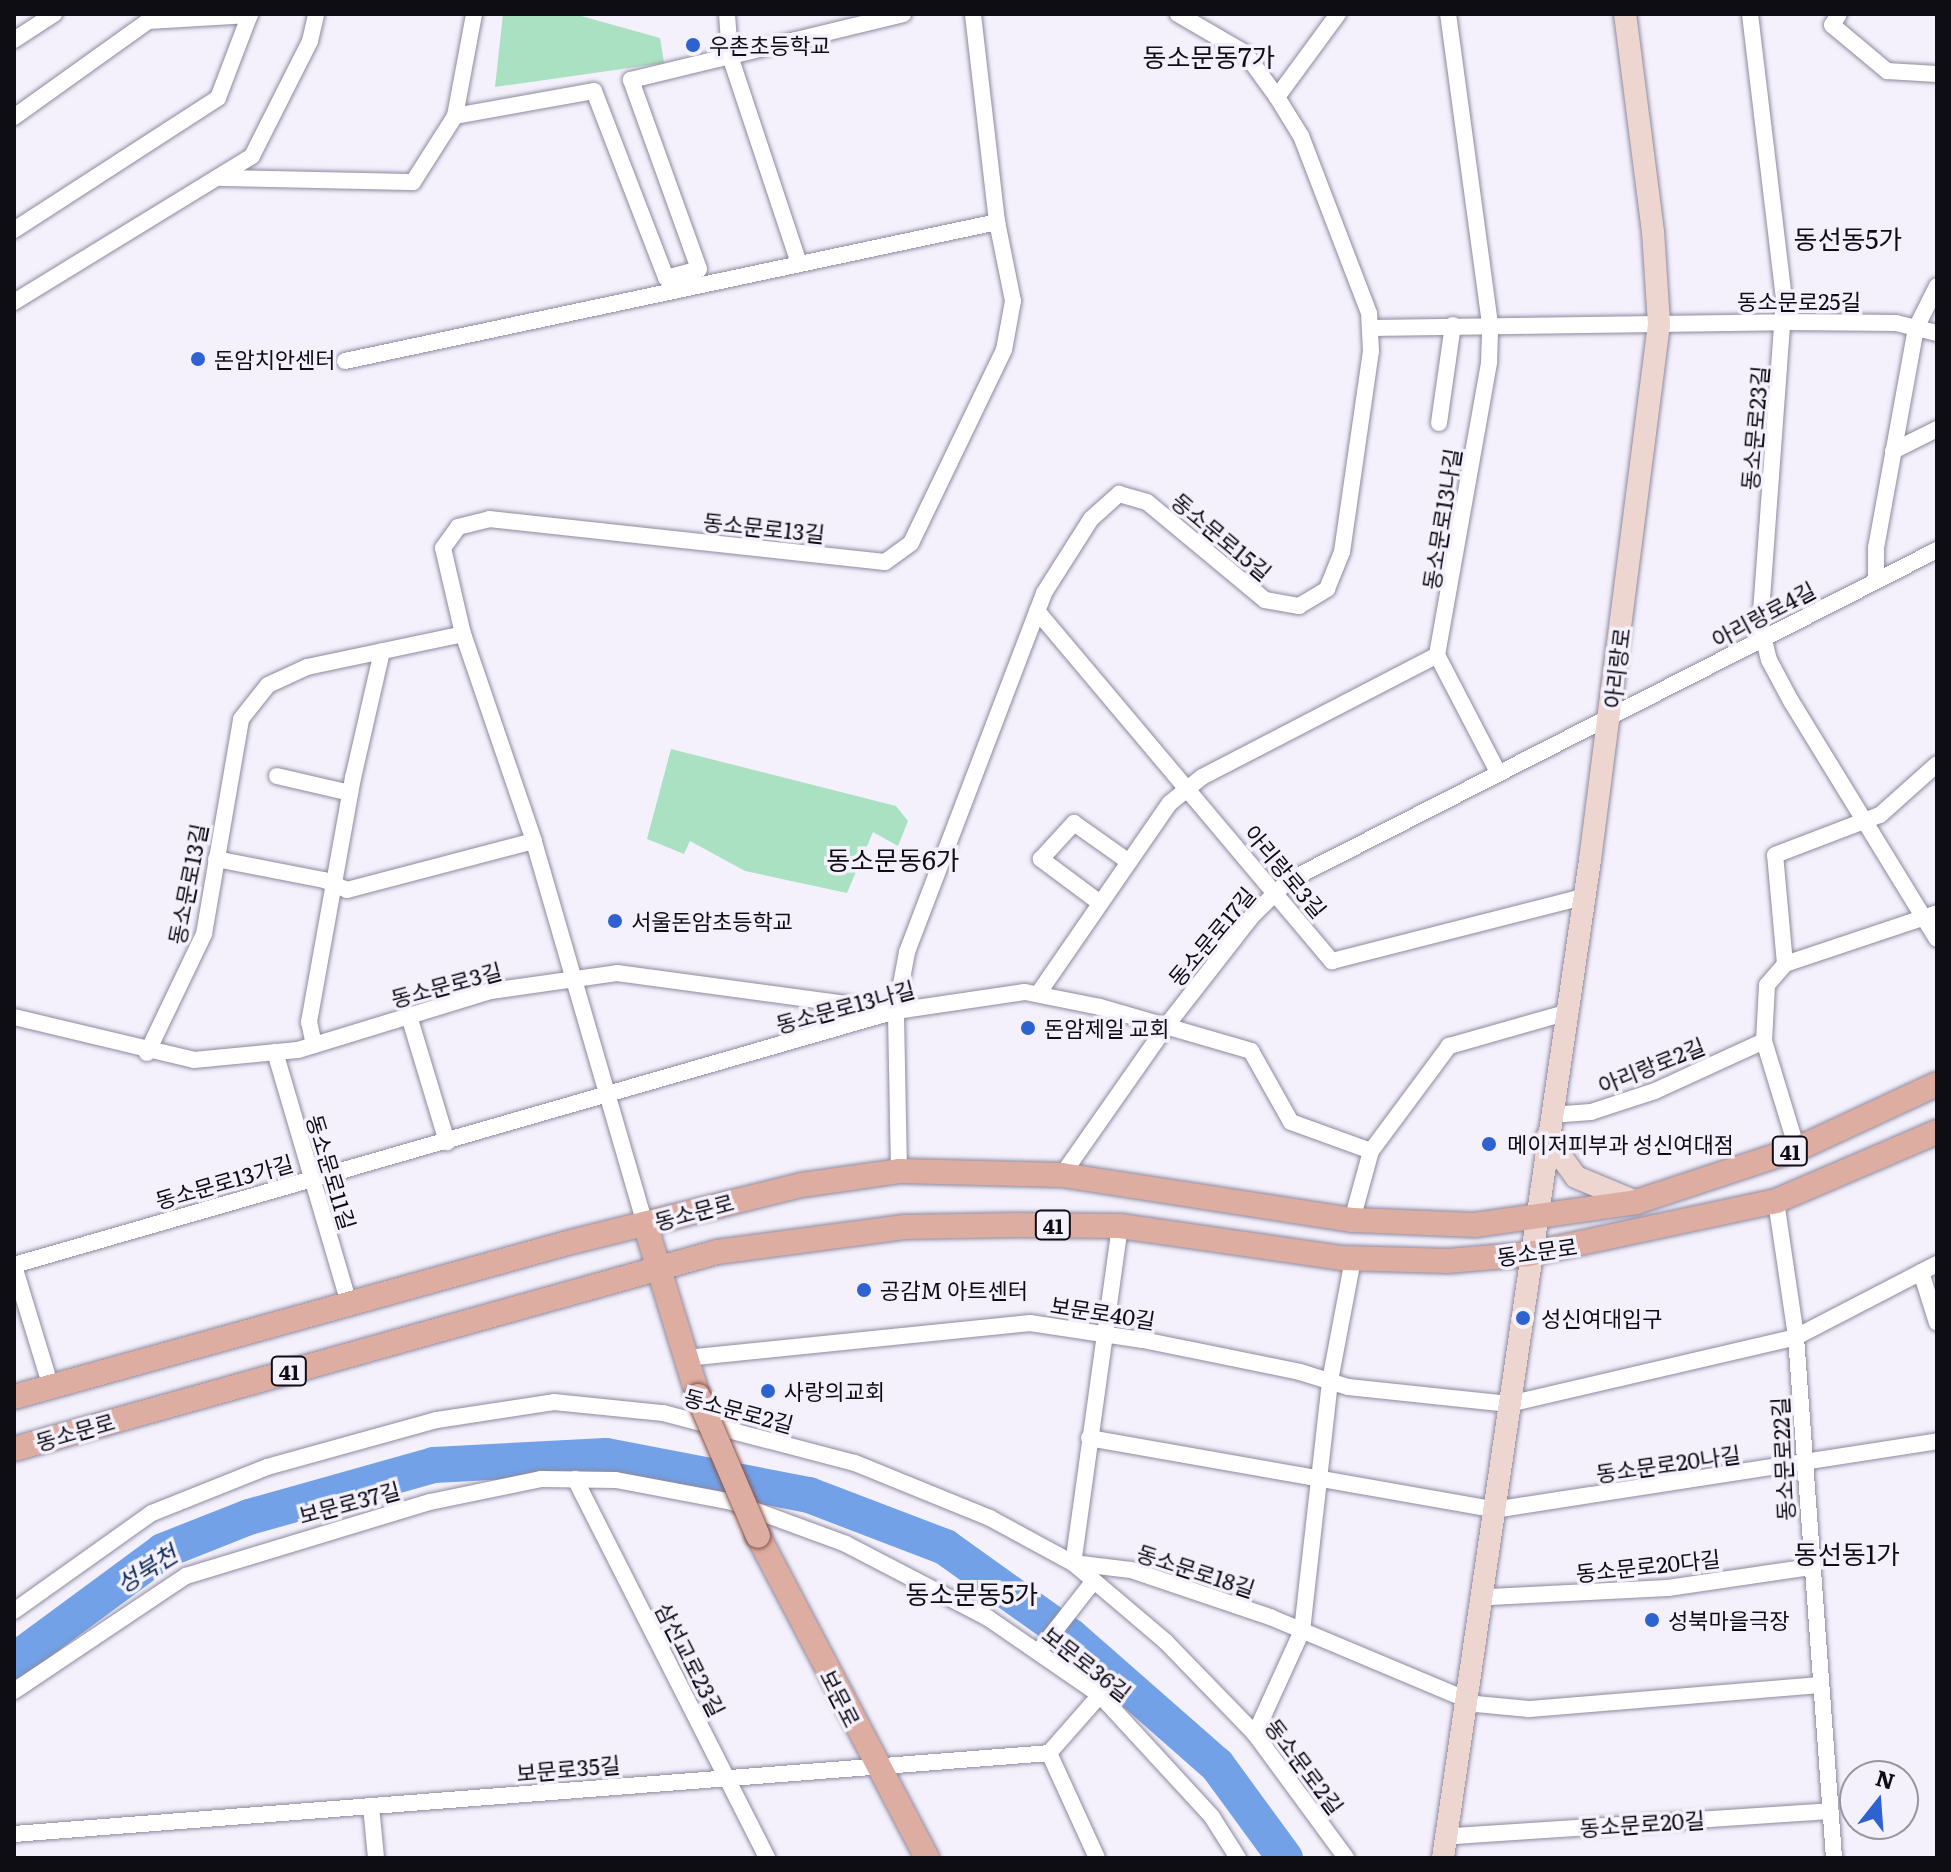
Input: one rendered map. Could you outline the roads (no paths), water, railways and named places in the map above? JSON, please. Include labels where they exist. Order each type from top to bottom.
[{"type":"main road","name":"아리랑로","points":[[1535,1219],[1610,715],[1659,324],[1653,232],[1625,14]]},
{"type":"main road","name":"동소문로","points":[[14,1397],[349,1303],[802,1185],[899,1171],[1062,1175],[1352,1220],[1441,1227],[1535,1219],[1636,1202],[1797,1149],[1937,1084]]},
{"type":"main road","points":[[1549,1126],[1576,1177],[1636,1202]]},
{"type":"main road","name":"동소문로","points":[[14,1449],[717,1252],[904,1227],[1120,1226],[1353,1259],[1448,1261],[1529,1254],[1776,1201],[1937,1132]]},
{"type":"main road","name":"동소문로20길","points":[[1443,1858],[1490,1597],[1499,1470],[1535,1219]]},
{"type":"main road","points":[[645,1224],[686,1358]]},
{"type":"main road","name":"보문로","points":[[686,1358],[698,1396],[758,1536],[876,1766],[927,1858]]},
{"type":"main road","name":"동소문로20길","points":[[1453,1847],[1496,1509]]},
{"type":"street","points":[[14,40],[54,14]]},
{"type":"street","points":[[14,302],[221,178],[252,156],[310,41],[316,14]]},
{"type":"street","points":[[221,178],[413,182],[455,116],[474,14]]},
{"type":"street","points":[[727,14],[730,56],[799,264]]},
{"type":"street","points":[[455,116],[594,91],[666,278],[699,269],[631,80],[903,14]]},
{"type":"street","points":[[345,361],[997,222],[973,14]]},
{"type":"street","name":"동소문로15길","points":[[899,1171],[896,1011],[907,952],[1037,611],[1091,519],[1119,494],[1147,502],[1265,600],[1299,606],[1327,589],[1342,552],[1370,328],[1369,313],[1301,136],[1277,97],[1245,53],[1178,14]]},
{"type":"street","points":[[1277,97],[1338,14]]},
{"type":"street","name":"동소문로13나길","points":[[1437,655],[1489,362],[1490,324],[1448,14]]},
{"type":"street","name":"동소문로23길","points":[[1750,14],[1784,322],[1760,624],[1791,701],[1865,820],[1931,916],[1937,939]]},
{"type":"street","points":[[14,117],[148,21],[250,15],[218,98],[14,230]]},
{"type":"street","points":[[1836,19],[1887,71],[1937,74]]},
{"type":"street","name":"동소문로13길","points":[[645,1224],[571,979],[534,841],[463,634],[443,548],[458,527],[489,519],[885,562],[911,543],[1004,350],[1013,301],[997,222]]},
{"type":"street","points":[[1876,578],[1876,548],[1916,328],[1937,286]]},
{"type":"street","name":"동소문로25길","points":[[1659,324],[1784,322],[1916,328],[1937,333]]},
{"type":"street","points":[[1370,328],[1659,324]]},
{"type":"street","points":[[1439,423],[1453,325]]},
{"type":"street","points":[[1893,451],[1937,429]]},
{"type":"street","name":"아리랑로4길","points":[[1610,715],[1764,640],[1876,578],[1937,550]]},
{"type":"street","name":"아리랑로3길","points":[[1037,611],[1332,961],[1584,897]]},
{"type":"street","name":"동소문로13길","points":[[147,1053],[193,965],[241,719],[268,685],[307,667],[463,634]]},
{"type":"street","points":[[314,1045],[309,1022],[350,793],[382,651]]},
{"type":"street","points":[[1371,1151],[1291,1122],[1251,1051],[1167,1025],[1038,994],[1170,803],[1189,788],[1437,655],[1498,772]]},
{"type":"street","name":"동소문로17길","points":[[1062,1175],[1167,1025],[1288,881],[1610,715]]},
{"type":"street","points":[[1785,964],[1775,855],[1880,815],[1937,764]]},
{"type":"street","points":[[277,776],[350,793]]},
{"type":"street","points":[[1100,903],[1041,859],[1074,823],[1129,862]]},
{"type":"street","points":[[216,859],[333,884],[347,890],[534,841]]},
{"type":"street","points":[[1797,1149],[1764,1041],[1767,985],[1785,964],[1931,916]]},
{"type":"street","name":"동소문로3길","points":[[14,1017],[147,1053],[194,1060],[314,1045],[491,991],[617,973],[896,1011]]},
{"type":"street","name":"동소문로13나길","points":[[607,1098],[896,1011],[1025,992],[1038,994]]},
{"type":"street","points":[[1352,1220],[1371,1151],[1449,1046],[1568,1012]]},
{"type":"street","points":[[409,1016],[447,1142]]},
{"type":"street","name":"아리랑로2길","points":[[1549,1126],[1655,1091],[1764,1041]]},
{"type":"street","name":"동소문로11길","points":[[275,1052],[349,1303]]},
{"type":"street","name":"동소문로13가길","points":[[14,1265],[607,1098]]},
{"type":"street","name":"동소문로22길","points":[[1776,1201],[1796,1337],[1810,1567],[1834,1858]]},
{"type":"street","points":[[1073,1563],[1089,1438],[1109,1335],[1120,1226]]},
{"type":"street","points":[[1255,1734],[1302,1631],[1330,1381],[1353,1259]]},
{"type":"street","points":[[1509,1404],[1796,1337],[1937,1264]]},
{"type":"street","points":[[14,1265],[51,1387]]},
{"type":"street","points":[[1921,1272],[1937,1323]]},
{"type":"street","name":"보문로40길","points":[[686,1358],[1030,1323],[1109,1335],[1330,1381],[1509,1404]]},
{"type":"street","name":"동소문로2길","points":[[14,1611],[152,1513],[267,1467],[437,1420],[554,1402],[663,1413],[855,1463],[990,1518],[1073,1563],[1166,1642],[1255,1734],[1346,1858]]},
{"type":"street","points":[[1089,1438],[1496,1509]]},
{"type":"street","name":"동소문로20나길","points":[[1496,1509],[1805,1465],[1937,1441]]},
{"type":"street","name":"보문로37길","points":[[14,1691],[186,1576],[430,1502],[541,1479],[575,1479],[616,1480],[732,1502]]},
{"type":"street","name":"삼선교로23길","points":[[575,1479],[767,1858]]},
{"type":"street","name":"보문로36길","points":[[732,1502],[886,1561],[1039,1651],[1100,1695],[1212,1817],[1238,1858]]},
{"type":"street","name":"동소문로18길","points":[[1073,1563],[1131,1570],[1302,1631]]},
{"type":"street","name":"동소문로20다길","points":[[1490,1597],[1668,1588],[1810,1567]]},
{"type":"street","points":[[1039,1651],[1093,1582]]},
{"type":"street","points":[[1302,1631],[1472,1702],[1529,1709],[1821,1685]]},
{"type":"street","points":[[1097,1858],[1049,1753],[1100,1695]]},
{"type":"street","name":"보문로35길","points":[[14,1834],[1049,1753]]},
{"type":"street","points":[[371,1806],[376,1858]]},
{"type":"street","name":"동소문로20길","points":[[1453,1847],[1829,1811]]},
{"type":"waterway","name":"성북천","points":[[14,1661],[163,1551],[249,1517],[434,1465],[606,1456],[809,1495],[945,1547],[1070,1636],[1217,1765],[1285,1858]]},
{"type":"place","name":"우촌초등학교","points":[[693,45]]},
{"type":"place","name":"돈암치안센터","points":[[198,359]]},
{"type":"place","name":"서울돈암초등학교","points":[[615,921]]},
{"type":"place","name":"돈암제일 교회","points":[[1028,1028]]},
{"type":"place","name":"메이저피부과 성신여대점","points":[[1489,1144]]},
{"type":"place","name":"공감M 아트센터","points":[[864,1290]]},
{"type":"place","name":"성신여대입구","points":[[1523,1318]]},
{"type":"place","name":"사랑의교회","points":[[768,1391]]},
{"type":"place","name":"성북마을극장","points":[[1652,1620]]},
{"type":"district","name":"동소문동7가","points":[[1209,56]]},
{"type":"district","name":"동선동5가","points":[[1848,238]]},
{"type":"district","name":"동소문동6가","points":[[893,859]]},
{"type":"district","name":"동선동1가","points":[[1847,1553]]},
{"type":"district","name":"동소문동5가","points":[[972,1593]]}]
